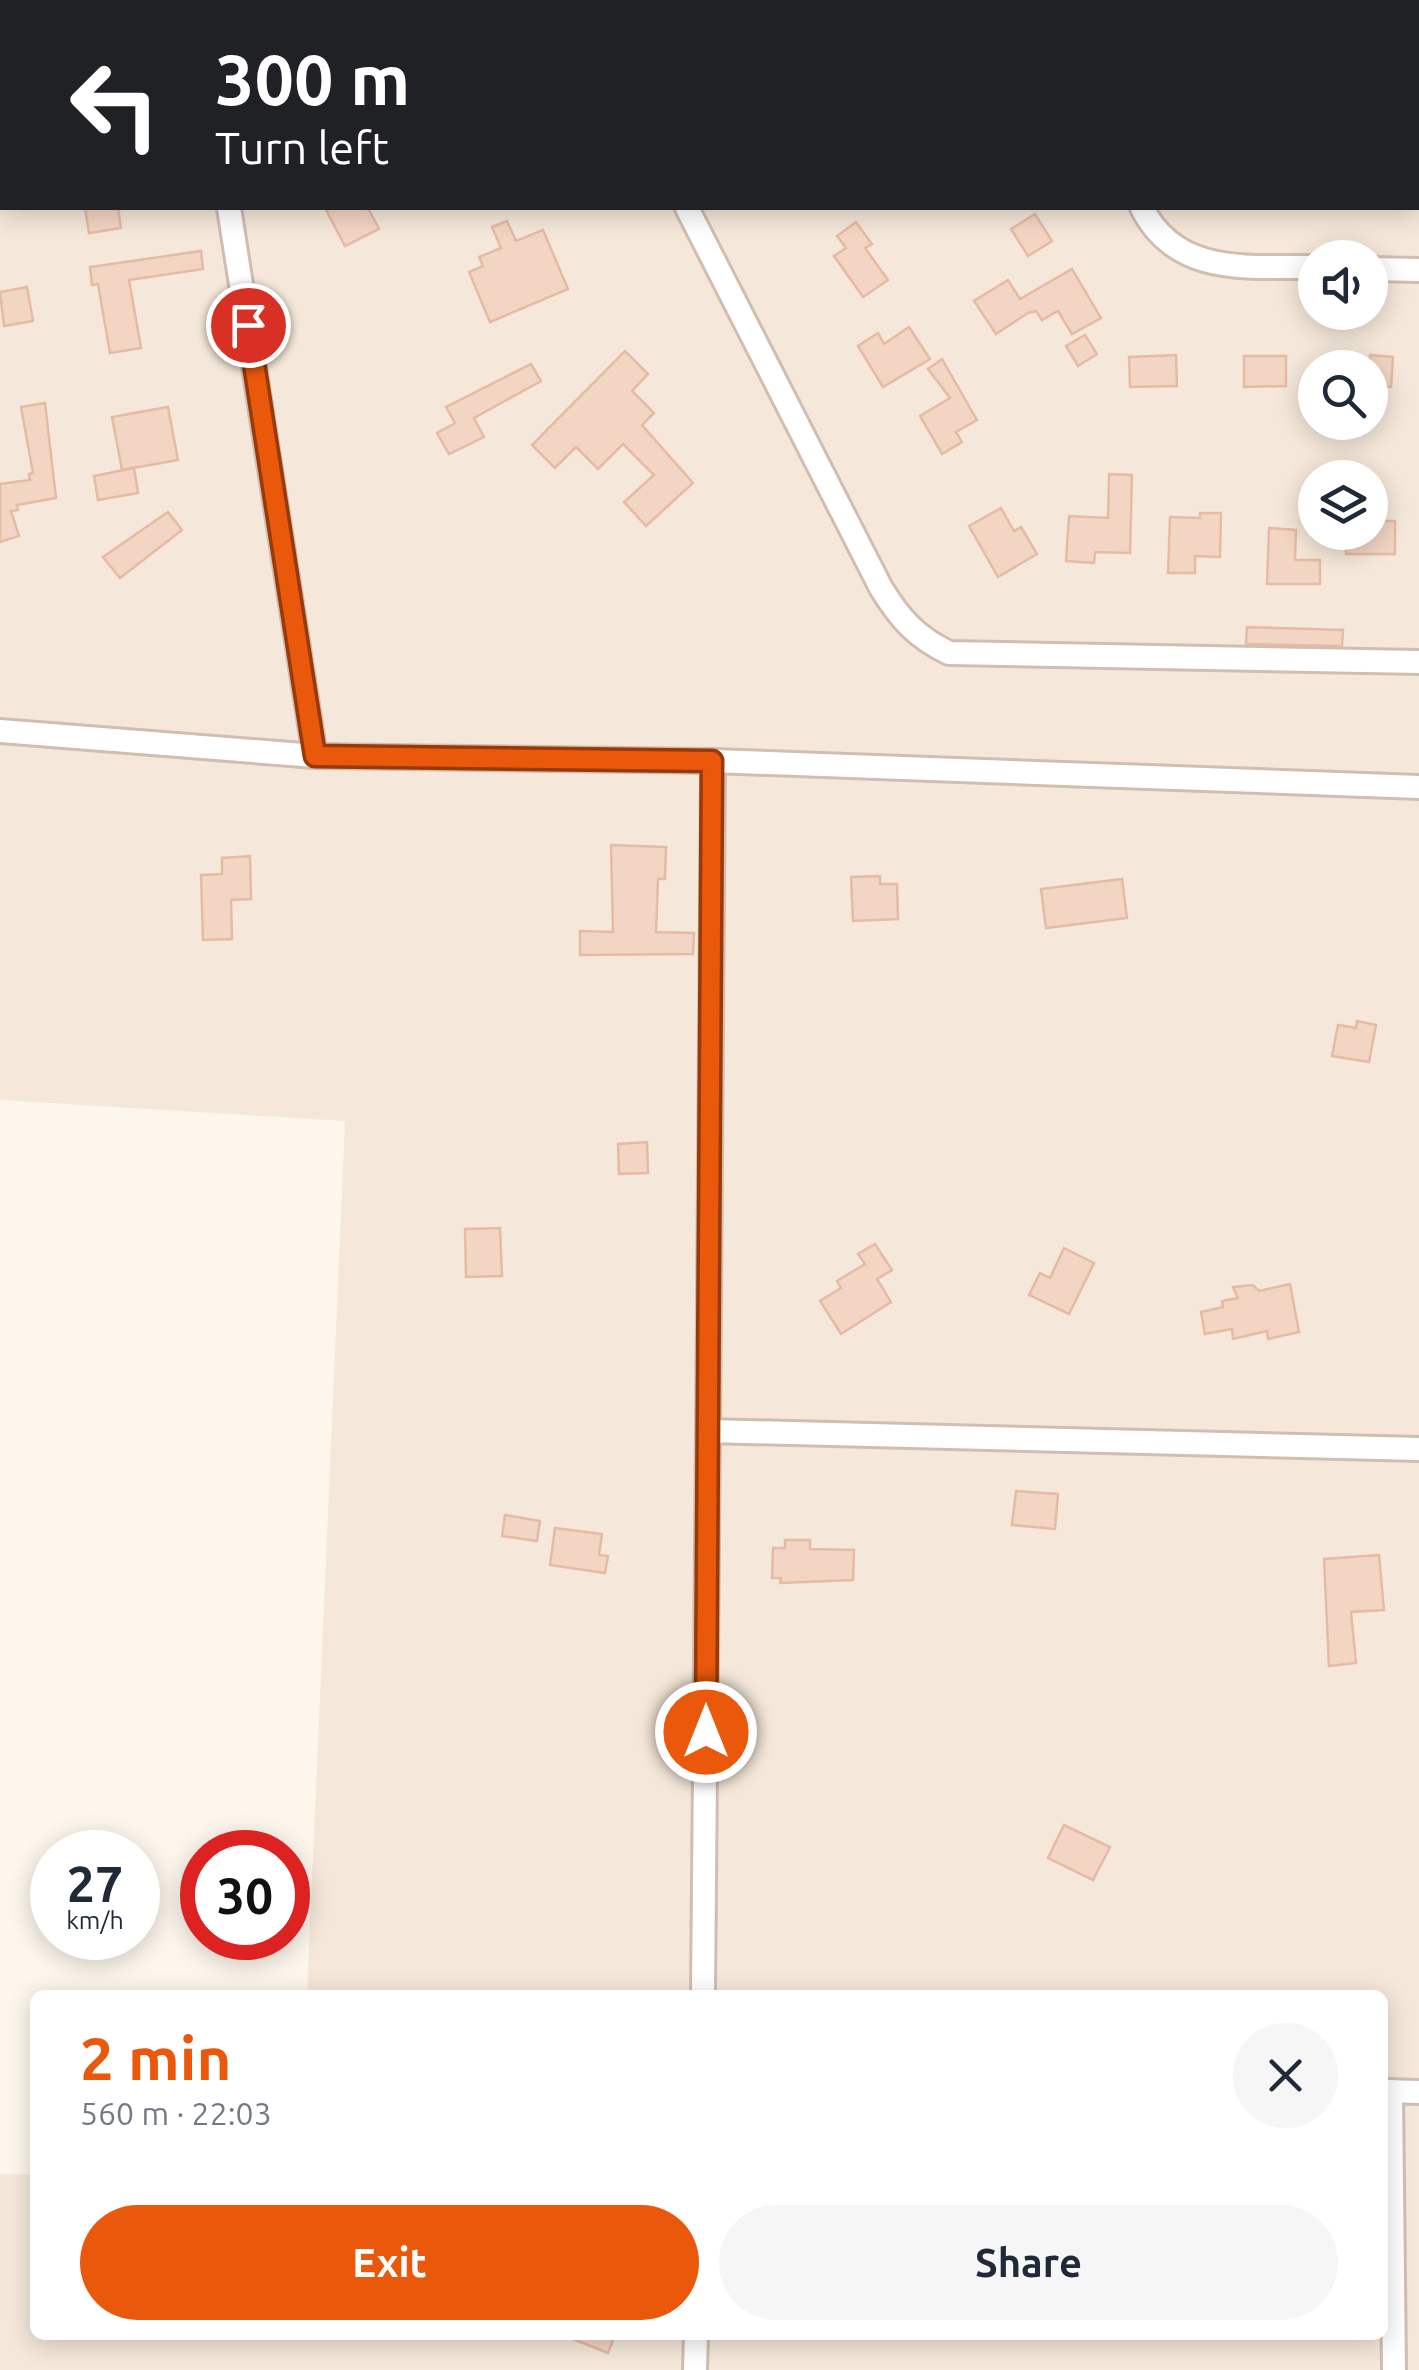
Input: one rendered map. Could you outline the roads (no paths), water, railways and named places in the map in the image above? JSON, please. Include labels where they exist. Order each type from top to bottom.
[{"type":"street","points":[[229,210],[315,756]]},
{"type":"street","points":[[687,210],[880,588],[900,620],[922,640],[948,653],[1419,662]]},
{"type":"street","points":[[1144,210],[1166,240],[1186,256],[1210,265],[1298,267]]},
{"type":"street","points":[[1388,269],[1419,270]]},
{"type":"street","points":[[0,731],[315,756],[712,761],[1419,787]]},
{"type":"street","points":[[704,1990],[712,761]]},
{"type":"street","points":[[708,1431],[1419,1448]]},
{"type":"street","points":[[1388,2091],[1419,2092]]},
{"type":"street","points":[[1388,2131],[1394,2370]]},
{"type":"street","points":[[695,2370],[696,2340]]}]
